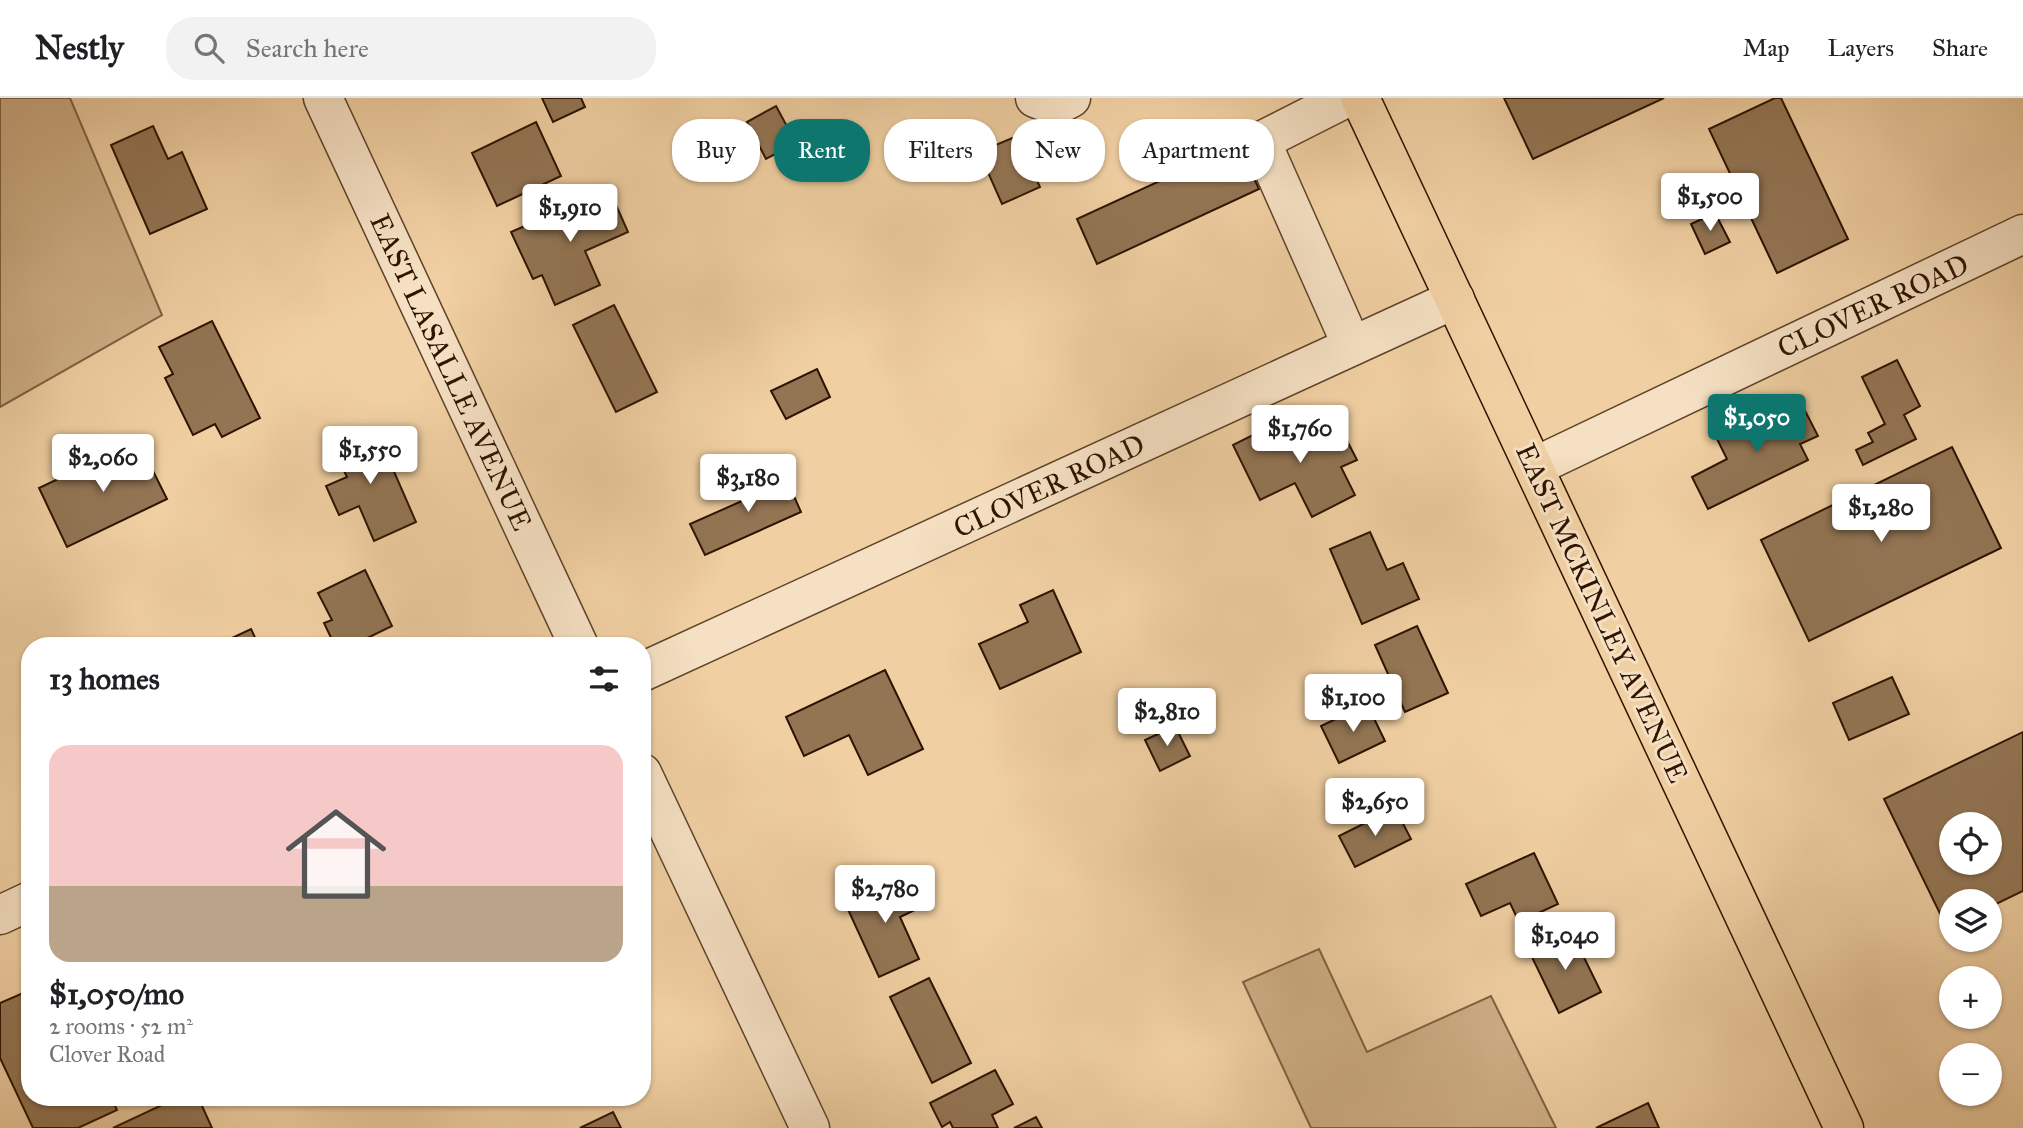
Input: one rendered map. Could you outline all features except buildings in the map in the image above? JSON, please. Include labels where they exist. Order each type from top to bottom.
[{"type":"main road","name":"EAST MCKINLEY AVENUE","points":[[1360,98],[1844,1128]]},
{"type":"street","name":"EAST LASALLE AVENUE","points":[[323,98],[573,637]]},
{"type":"street","points":[[1035,98],[1056,106],[1071,98]]},
{"type":"street","points":[[1346,98],[1261,141],[1352,346]]},
{"type":"street","name":"CLOVER ROAD","points":[[1534,467],[2023,234]]},
{"type":"street","name":"CLOVER ROAD","points":[[651,668],[1455,299]]},
{"type":"street","points":[[651,792],[810,1128]]},
{"type":"street","points":[[0,915],[21,905]]},
{"type":"shaded area","points":[[0,98],[70,98],[162,315],[0,407]]},
{"type":"shaded area","points":[[1319,949],[1367,1052],[1491,996],[1556,1128],[1311,1128],[1243,982]]}]
